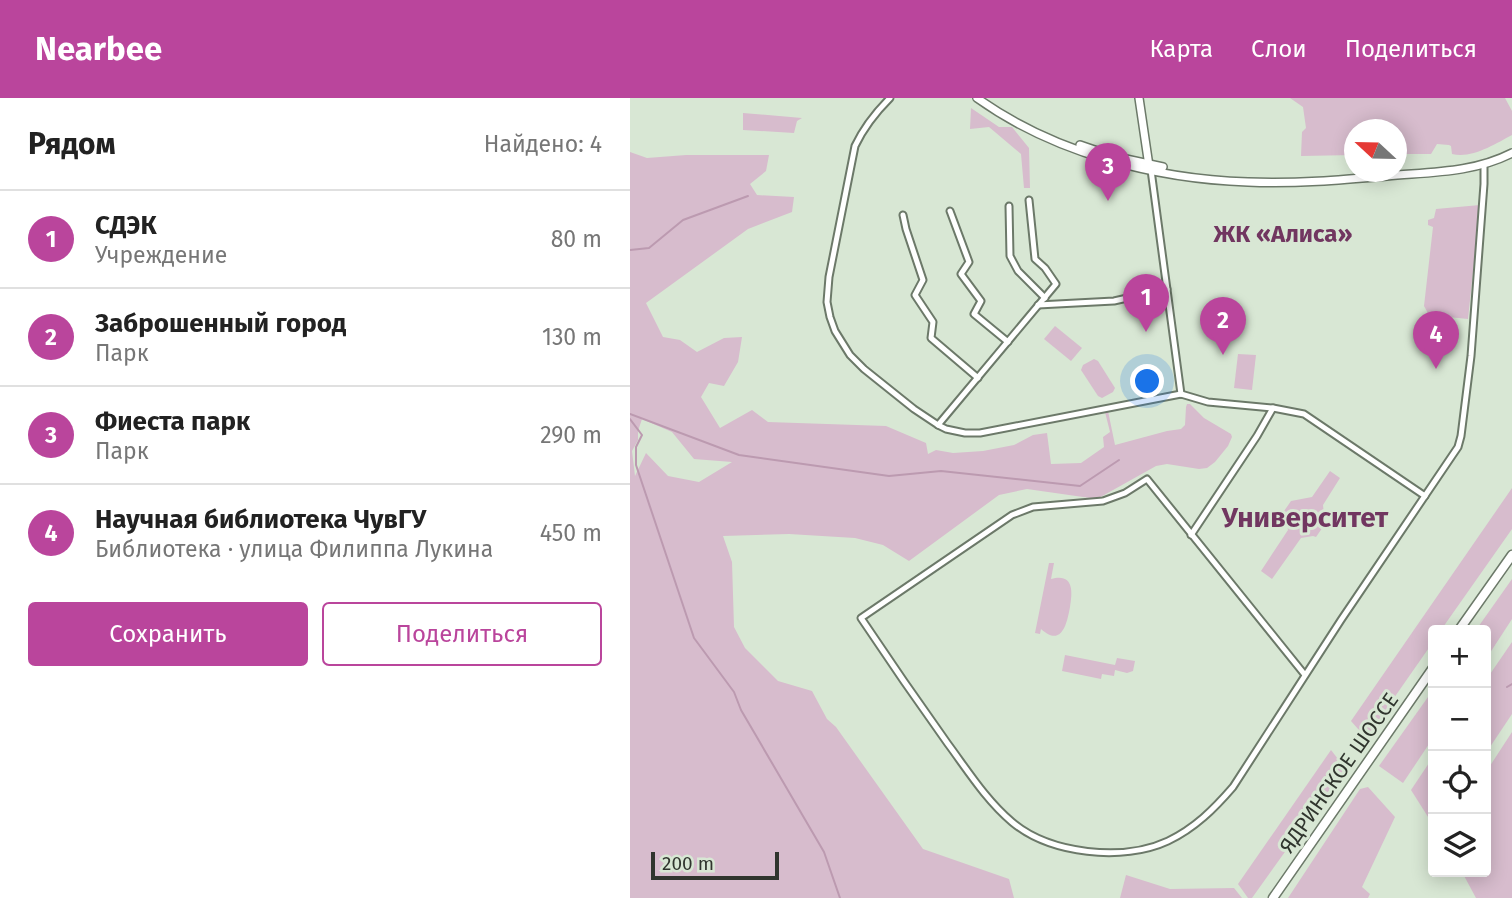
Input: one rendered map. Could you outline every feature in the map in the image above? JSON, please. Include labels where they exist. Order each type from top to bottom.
[{"type":"main road","points":[[977,98],[997,112],[1101,157],[1206,179],[1301,180],[1344,177]]},
{"type":"main road","points":[[984,98],[1033,129]]},
{"type":"main road","points":[[1142,102],[1150,166]]},
{"type":"main road","points":[[1483,163],[1512,148]]},
{"type":"main road","points":[[1407,172],[1465,167],[1512,153]]},
{"type":"main road","points":[[1407,170],[1465,167]]},
{"type":"main road","points":[[1462,625],[1512,553]]},
{"type":"main road","name":"ЯДРИНСКОЕ ШОССЕ","points":[[1273,898],[1428,675]]},
{"type":"street","points":[[890,98],[871,117],[855,146],[832,258],[827,302],[835,331],[850,355],[914,409],[938,425],[965,433],[989,432],[1181,394],[1208,402],[1273,408],[1308,415],[1425,496]]},
{"type":"street","points":[[1305,676],[1147,479],[1125,493],[1103,501],[1023,510],[1001,520],[861,618],[983,792],[1015,824],[1056,845],[1088,851],[1119,852],[1155,846],[1195,825],[1211,812],[1233,787],[1454,454],[1461,436],[1471,356],[1484,184],[1483,163]]},
{"type":"street","points":[[1150,166],[1181,394]]},
{"type":"street","points":[[938,425],[1056,284],[1035,259],[1029,200]]},
{"type":"street","points":[[1009,206],[1010,256],[1018,271],[1045,298]]},
{"type":"street","points":[[950,211],[969,262],[961,274],[981,302],[974,314],[1008,342]]},
{"type":"street","points":[[903,215],[923,280],[915,295],[933,322],[931,338],[978,378]]},
{"type":"street","points":[[1038,305],[1114,301],[1167,289]]},
{"type":"street","points":[[1191,535],[1273,408]]},
{"type":"shaded area","points":[[1290,98],[1505,98],[1512,111],[1512,135],[1483,150],[1467,154],[1452,154],[1451,146],[1437,144],[1431,154],[1407,154],[1407,119],[1344,119],[1344,155],[1301,156],[1302,132],[1306,128],[1303,107]]},
{"type":"shaded area","points":[[971,108],[999,127],[1012,127],[1029,148],[1030,188],[1024,188],[1021,154],[989,127],[970,129]]},
{"type":"shaded area","points":[[743,113],[802,118],[797,121],[794,133],[743,130]]},
{"type":"shaded area","points":[[630,152],[647,158],[769,155],[766,171],[750,184],[757,195],[794,197],[792,212],[748,229],[646,303],[663,337],[680,340],[697,352],[724,338],[742,337],[738,362],[724,386],[709,383],[701,397],[720,428],[752,410],[768,422],[886,426],[926,443],[928,454],[936,450],[953,453],[983,451],[1014,445],[1033,435],[1047,433],[1051,464],[1081,463],[1104,447],[1103,437],[1110,432],[1105,412],[1108,411],[1115,445],[1181,429],[1185,425],[1187,404],[1231,434],[1228,446],[1207,468],[1167,464],[1156,466],[1097,499],[1027,489],[999,495],[909,561],[883,545],[855,538],[789,534],[723,536],[732,562],[734,627],[745,648],[778,681],[812,691],[827,719],[836,727],[923,849],[1009,879],[1014,898],[630,898]],"holes":[[[642,419],[672,432],[694,459],[732,462],[699,482],[668,476],[646,453],[635,476],[632,451],[638,440]]]},
{"type":"shaded area","points":[[1480,205],[1468,319],[1429,315],[1424,306],[1433,227],[1428,225],[1428,220],[1434,218],[1436,209]]},
{"type":"shaded area","points":[[1055,326],[1082,348],[1071,361],[1044,339]]},
{"type":"shaded area","points":[[1238,354],[1256,355],[1252,390],[1234,388]]},
{"type":"shaded area","points":[[1094,359],[1115,388],[1102,398],[1081,370],[1083,365]]},
{"type":"shaded area","points":[[1330,471],[1340,478],[1323,505],[1325,524],[1316,537],[1301,538],[1272,579],[1261,571],[1288,530],[1282,514],[1291,501],[1312,497]]},
{"type":"shaded area","points":[[1512,488],[1512,529],[1445,625],[1428,625],[1428,649],[1366,738],[1351,721]]},
{"type":"shaded area","points":[[1049,563],[1054,563],[1051,579],[1064,578],[1071,589],[1065,626],[1059,635],[1054,636],[1041,629],[1040,634],[1035,633]]},
{"type":"shaded area","points":[[1512,579],[1512,619],[1491,651],[1491,625],[1480,625]]},
{"type":"shaded area","points":[[1512,642],[1512,714],[1491,746],[1491,688],[1491,673]]},
{"type":"shaded area","points":[[1065,655],[1115,665],[1117,658],[1135,661],[1133,671],[1127,673],[1115,670],[1114,676],[1102,674],[1101,679],[1062,671]]},
{"type":"shaded area","points":[[1428,697],[1428,746],[1403,783],[1379,766]]},
{"type":"shaded area","points":[[1512,732],[1512,898],[1476,898],[1465,877],[1491,877],[1491,764]]},
{"type":"shaded area","points":[[1331,750],[1345,768],[1252,898],[1248,898],[1238,884]]},
{"type":"shaded area","points":[[1428,764],[1428,817],[1411,790]]},
{"type":"shaded area","points":[[1368,787],[1395,817],[1362,887],[1370,894],[1368,898],[1288,898],[1360,789]]},
{"type":"shaded area","points":[[1126,875],[1170,889],[1234,888],[1242,898],[1120,898]]},
{"type":"waterway","points":[[630,250],[649,248],[683,220],[748,196]]},
{"type":"waterway","points":[[630,414],[739,455],[889,476],[941,471],[1080,486],[1119,460]]},
{"type":"waterway","points":[[630,419],[642,435],[636,447],[636,465],[694,638],[734,692],[741,710],[824,852],[840,898]]},
{"type":"waterway","points":[[1507,687],[1512,684]]},
{"type":"place","name":"Фиеста парк","points":[[1108,201]]},
{"type":"place","name":"СДЭК","points":[[1146,332]]},
{"type":"place","name":"Заброшенный город","points":[[1223,355]]},
{"type":"place","name":"Научная библиотека ЧувГУ","points":[[1436,369]]},
{"type":"district","name":"ЖК «Алиса»","points":[[1283,234]]},
{"type":"district","name":"Университет","points":[[1305,517]]}]
